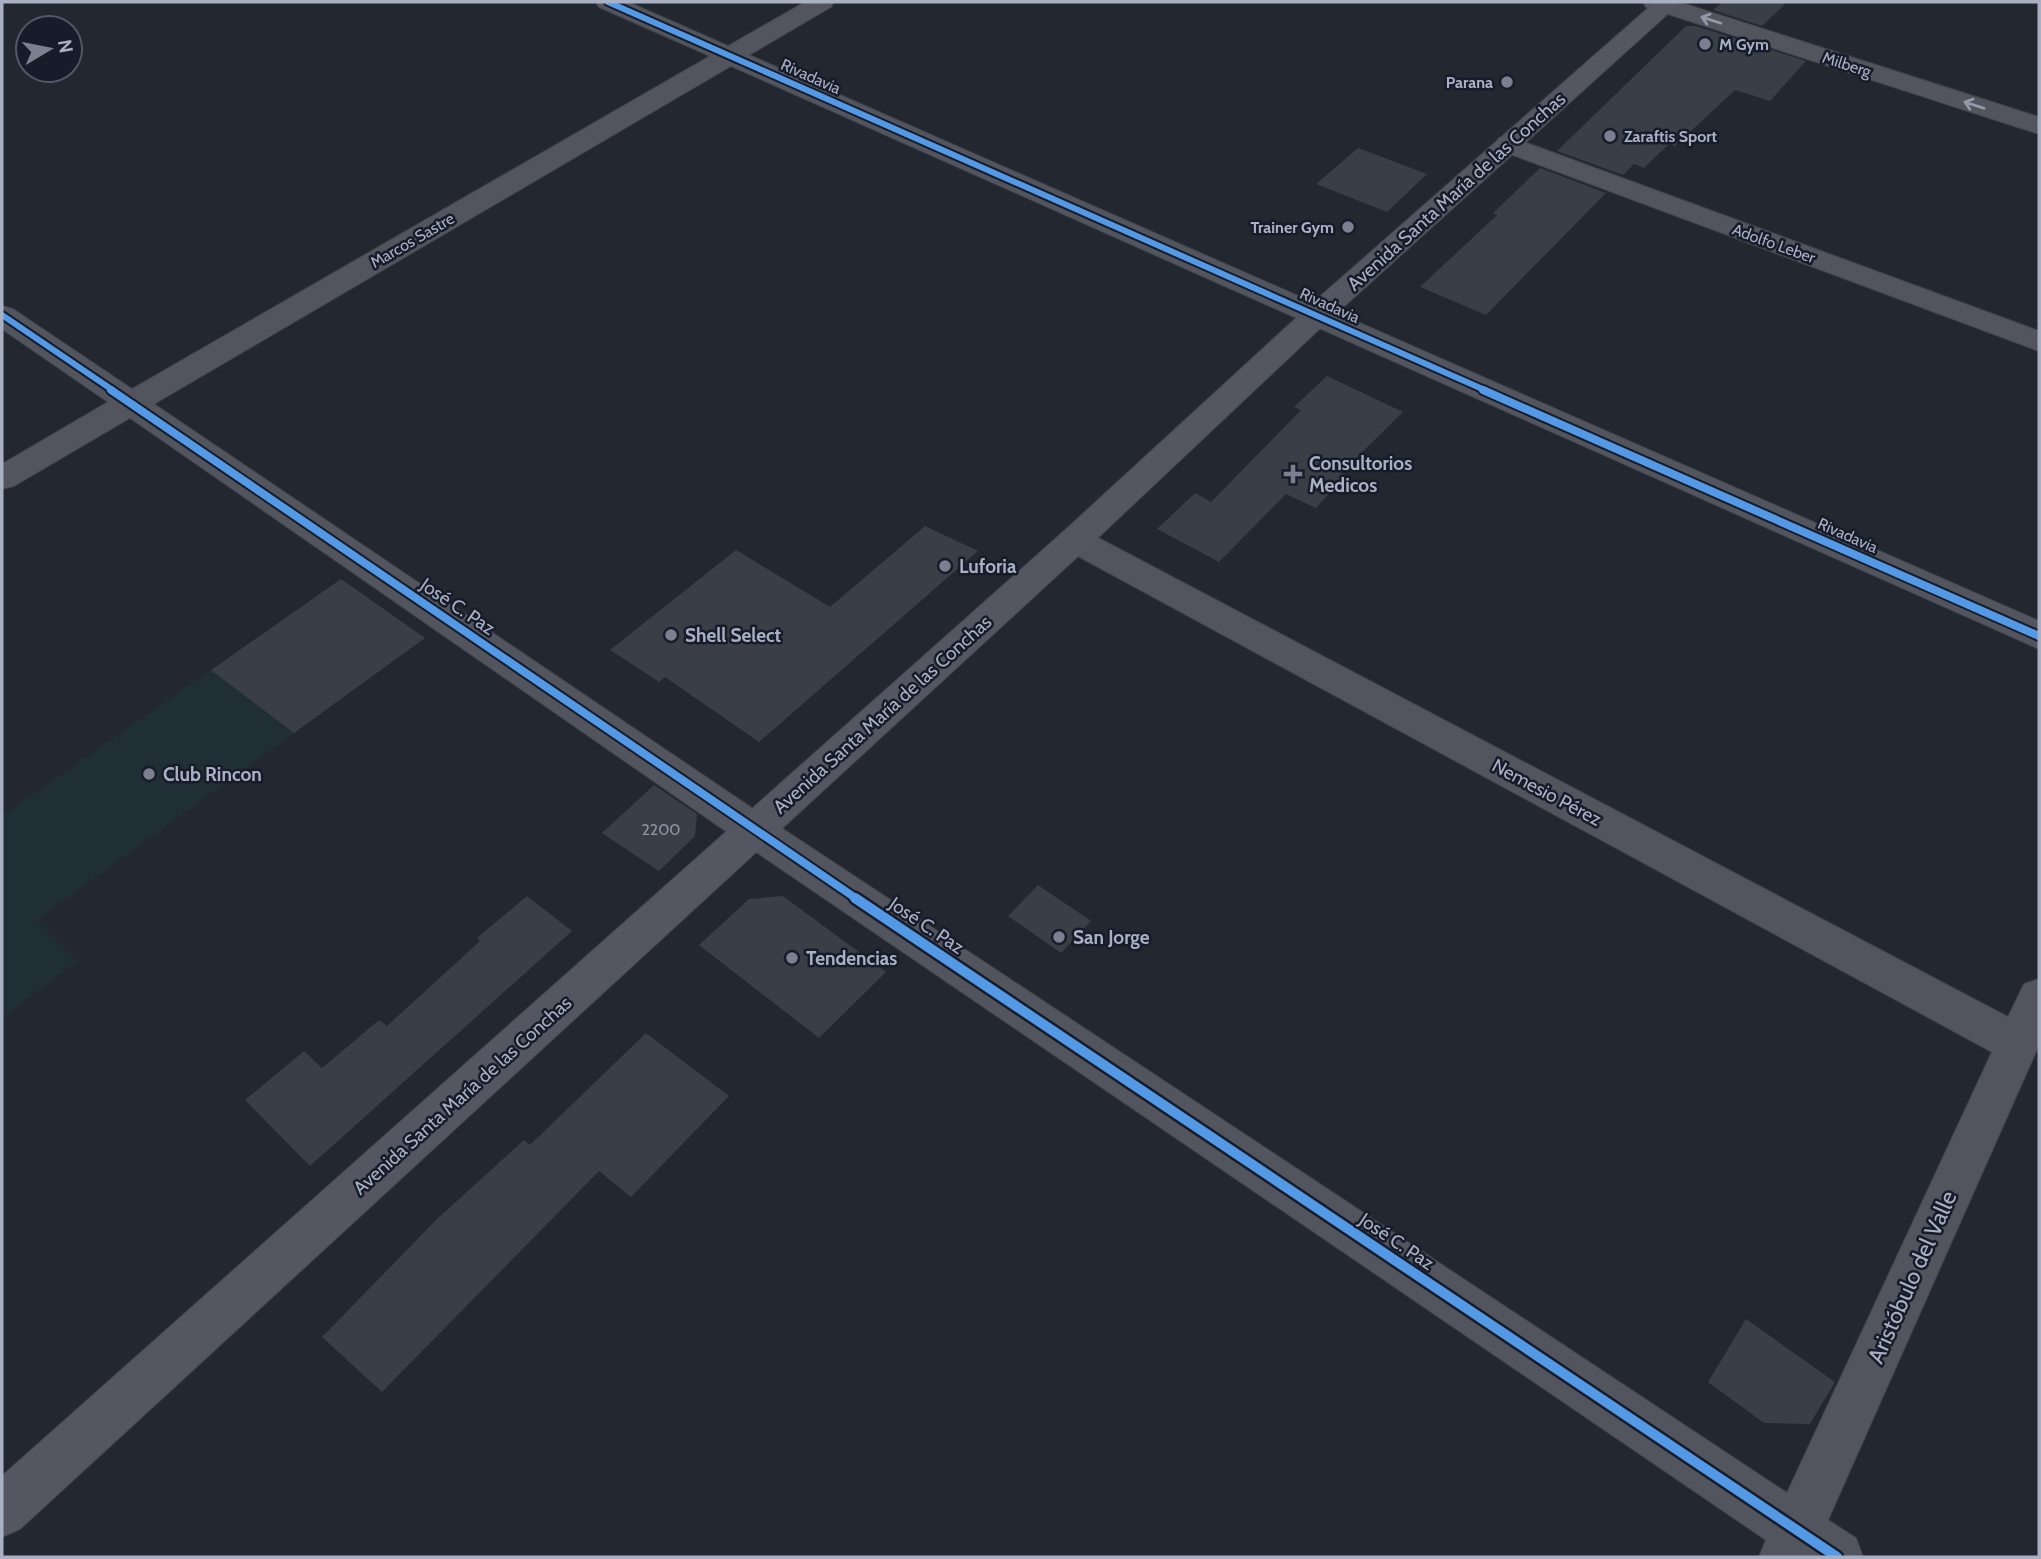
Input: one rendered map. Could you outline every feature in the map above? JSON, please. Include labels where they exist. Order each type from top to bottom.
[{"type":"main road","name":"Avenida Santa María de las Conchas","points":[[2,1511],[1075,540],[1318,314],[1663,3]]},
{"type":"street","name":"Rivadavia","points":[[608,2],[1318,314],[2039,636]]},
{"type":"street","name":"Marcos Sastre","points":[[2,478],[822,2]]},
{"type":"street","name":"Milberg","points":[[1663,3],[2039,127]]},
{"type":"street","name":"Adolfo Leber","points":[[1508,144],[2039,342]]},
{"type":"street","name":"José C. Paz","points":[[2,315],[1806,1549]]},
{"type":"street","name":"Nemesio Pérez","points":[[1075,540],[2018,1044]]},
{"type":"street","name":"Aristóbulo del Valle","points":[[1806,1549],[2039,998]]},
{"type":"shaded area","name":"Club Rincon","points":[[341,579],[425,638],[37,920],[78,961],[2,1018],[2,816]]},
{"type":"building","points":[[1722,2],[1787,2],[1762,26],[1713,10]]},
{"type":"building","points":[[1686,26],[1696,26],[1806,61],[1770,101],[1735,90],[1675,146],[1669,144],[1644,168],[1634,164],[1623,175],[1557,151]]},
{"type":"building","points":[[1358,148],[1427,174],[1387,212],[1316,184]]},
{"type":"building","points":[[1540,168],[1606,193],[1486,315],[1420,287],[1497,215],[1493,213]]},
{"type":"building","points":[[1327,376],[1403,412],[1341,473],[1346,475],[1316,508],[1286,494],[1219,562],[1157,529],[1195,493],[1211,502],[1301,410],[1294,407]]},
{"type":"building","points":[[925,526],[978,551],[759,742],[665,677],[659,682],[610,650],[736,550],[830,607]]},
{"type":"building","points":[[341,579],[425,638],[294,733],[211,670]]},
{"type":"building","points":[[654,785],[697,814],[695,836],[659,871],[602,833]]},
{"type":"building","points":[[1038,885],[1091,921],[1061,953],[1008,916]]},
{"type":"building","points":[[527,896],[572,931],[310,1166],[245,1100],[304,1051],[322,1068],[379,1020],[387,1026],[480,941],[477,938]]},
{"type":"building","name":"Tendencias","points":[[783,896],[886,972],[819,1038],[699,945],[749,899]]},
{"type":"building","points":[[646,1033],[729,1096],[631,1197],[599,1171],[382,1392],[322,1337],[437,1219],[524,1140],[530,1145]]},
{"type":"building","points":[[1746,1319],[1835,1382],[1810,1424],[1764,1423],[1708,1382]]},
{"type":"cycle path","points":[[608,2],[2039,636]]},
{"type":"cycle path","points":[[2,315],[754,830],[1837,1557]]},
{"type":"place","name":"M Gym","points":[[1705,44]]},
{"type":"place","name":"Parana","points":[[1507,82]]},
{"type":"place","name":"Zaraftis Sport","points":[[1610,136]]},
{"type":"place","name":"Trainer Gym","points":[[1348,227]]},
{"type":"place","name":"Consultorios Medicos","points":[[1293,474]]},
{"type":"place","name":"Luforia","points":[[945,566]]},
{"type":"place","name":"Shell Select","points":[[671,635]]},
{"type":"place","name":"Club Rincon","points":[[149,774]]},
{"type":"place","name":"San Jorge","points":[[1059,937]]},
{"type":"place","name":"Tendencias","points":[[792,958]]}]
